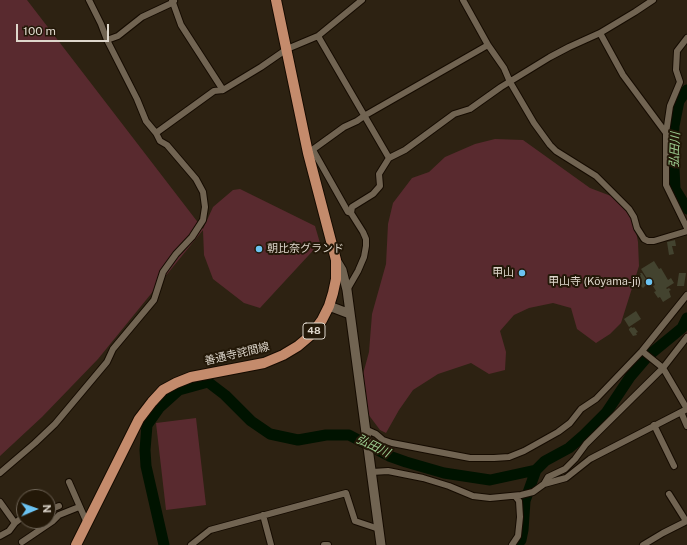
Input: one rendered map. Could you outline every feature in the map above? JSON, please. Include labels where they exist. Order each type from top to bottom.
[{"type":"main road","name":"善通寺詫間線","points":[[76,545],[139,419],[163,390],[191,377],[264,362],[283,355],[298,346],[311,335],[322,320],[329,306],[336,279],[336,260],[276,0]]},
{"type":"street","points":[[0,473],[55,424],[107,362],[113,349],[154,300],[163,272],[176,254],[192,237],[203,220],[205,207],[203,192],[196,179],[167,145],[160,140],[146,121],[137,99],[107,40],[89,0]]},
{"type":"street","points":[[156,133],[214,91],[223,90],[287,49],[318,36],[362,0]]},
{"type":"street","points":[[462,0],[488,45],[504,68],[510,82],[534,123],[550,145],[556,151],[596,176],[629,208],[637,228],[644,239],[654,241],[687,231]]},
{"type":"street","points":[[351,213],[352,207],[373,194],[380,186],[379,174],[389,158],[405,150],[454,114],[470,109],[510,82],[569,47],[600,33],[653,0]]},
{"type":"street","points":[[107,40],[118,36],[142,17],[173,1],[181,25],[223,90]]},
{"type":"street","points":[[600,33],[623,75],[666,133]]},
{"type":"street","points":[[318,36],[389,158]]},
{"type":"street","points":[[687,38],[677,51],[676,70],[680,82],[670,106],[666,133],[666,185],[687,228]]},
{"type":"street","points":[[347,290],[364,257],[366,239],[351,213],[348,212],[310,151],[344,127],[357,121],[488,45]]},
{"type":"street","points":[[336,260],[342,270],[347,290],[382,545]]},
{"type":"street","points":[[367,432],[376,434],[383,440],[392,443],[470,458],[509,457],[524,451],[558,432],[570,422],[581,409],[596,399],[642,351],[687,295]]},
{"type":"street","points":[[329,306],[350,314]]},
{"type":"street","points":[[544,484],[548,477],[565,469],[575,459],[586,444],[663,368],[687,337]]},
{"type":"street","points":[[642,351],[663,368],[685,410],[687,426]]},
{"type":"street","points":[[372,472],[388,471],[422,478],[449,486],[473,496],[490,498],[518,495],[533,492],[544,484],[566,478],[590,459],[685,410]]},
{"type":"street","points":[[654,425],[674,466]]},
{"type":"street","points":[[69,482],[87,523]]},
{"type":"street","points":[[190,545],[210,530],[346,493],[355,521],[379,529]]},
{"type":"street","points":[[643,545],[686,521],[669,494]]},
{"type":"street","points":[[512,545],[518,536],[520,517],[518,495]]},
{"type":"street","points":[[0,502],[15,523],[9,531],[0,536]]},
{"type":"street","points":[[22,542],[59,516],[79,507]]},
{"type":"street","points":[[263,515],[271,545]]},
{"type":"shaded area","points":[[0,0],[27,0],[203,229],[213,207],[233,190],[240,189],[315,226],[320,243],[260,308],[244,303],[213,279],[204,255],[203,230],[98,359],[42,417],[0,456]]},
{"type":"shaded area","points":[[495,139],[523,140],[590,188],[611,196],[627,208],[634,221],[638,242],[639,266],[621,323],[610,334],[596,343],[577,329],[571,308],[553,303],[529,308],[514,315],[500,331],[506,352],[505,370],[489,374],[471,363],[438,374],[413,390],[399,410],[386,433],[380,430],[368,414],[363,374],[369,352],[372,314],[386,264],[388,224],[393,203],[412,178],[429,172],[445,157],[475,144]]},
{"type":"shaded area","points":[[196,418],[206,505],[166,510],[156,423]]},
{"type":"building","points":[[675,240],[676,246],[672,246],[674,254],[669,255],[667,242]]},
{"type":"building","points":[[654,261],[659,269],[661,268],[668,280],[671,278],[674,283],[666,288],[671,290],[669,291],[671,297],[663,302],[654,292],[656,291],[653,286],[655,285],[652,278],[648,280],[641,269]]},
{"type":"building","points":[[640,273],[642,273],[648,282],[643,288],[641,286],[639,287],[634,279],[641,275]]},
{"type":"building","points":[[679,273],[686,273],[684,286],[677,286]]},
{"type":"building","points":[[633,280],[636,285],[633,289],[632,287],[630,288],[627,283]]},
{"type":"building","points":[[636,311],[641,319],[629,327],[624,319]]},
{"type":"building","points":[[631,327],[634,327],[638,332],[636,333],[637,335],[633,336],[629,330]]},
{"type":"waterway","name":"弘田川","points":[[687,90],[679,101],[674,126],[673,147],[675,189],[687,209]]},
{"type":"waterway","name":"弘田川","points":[[164,545],[146,466],[145,450],[147,425],[159,408],[179,390],[208,382],[225,395],[251,421],[270,434],[298,440],[326,435],[349,435],[389,456],[406,462],[444,473],[490,480],[536,470],[545,461],[569,448],[606,413],[630,377],[648,356],[682,328],[687,318]]},
{"type":"waterway","points":[[517,545],[521,540],[523,530],[525,501],[536,470]]},
{"type":"place","name":"朝比奈グランド","points":[[259,249]]},
{"type":"place","name":"甲山","points":[[522,273]]},
{"type":"place","name":"甲山寺 (Kōyama-ji)","points":[[649,282]]}]
